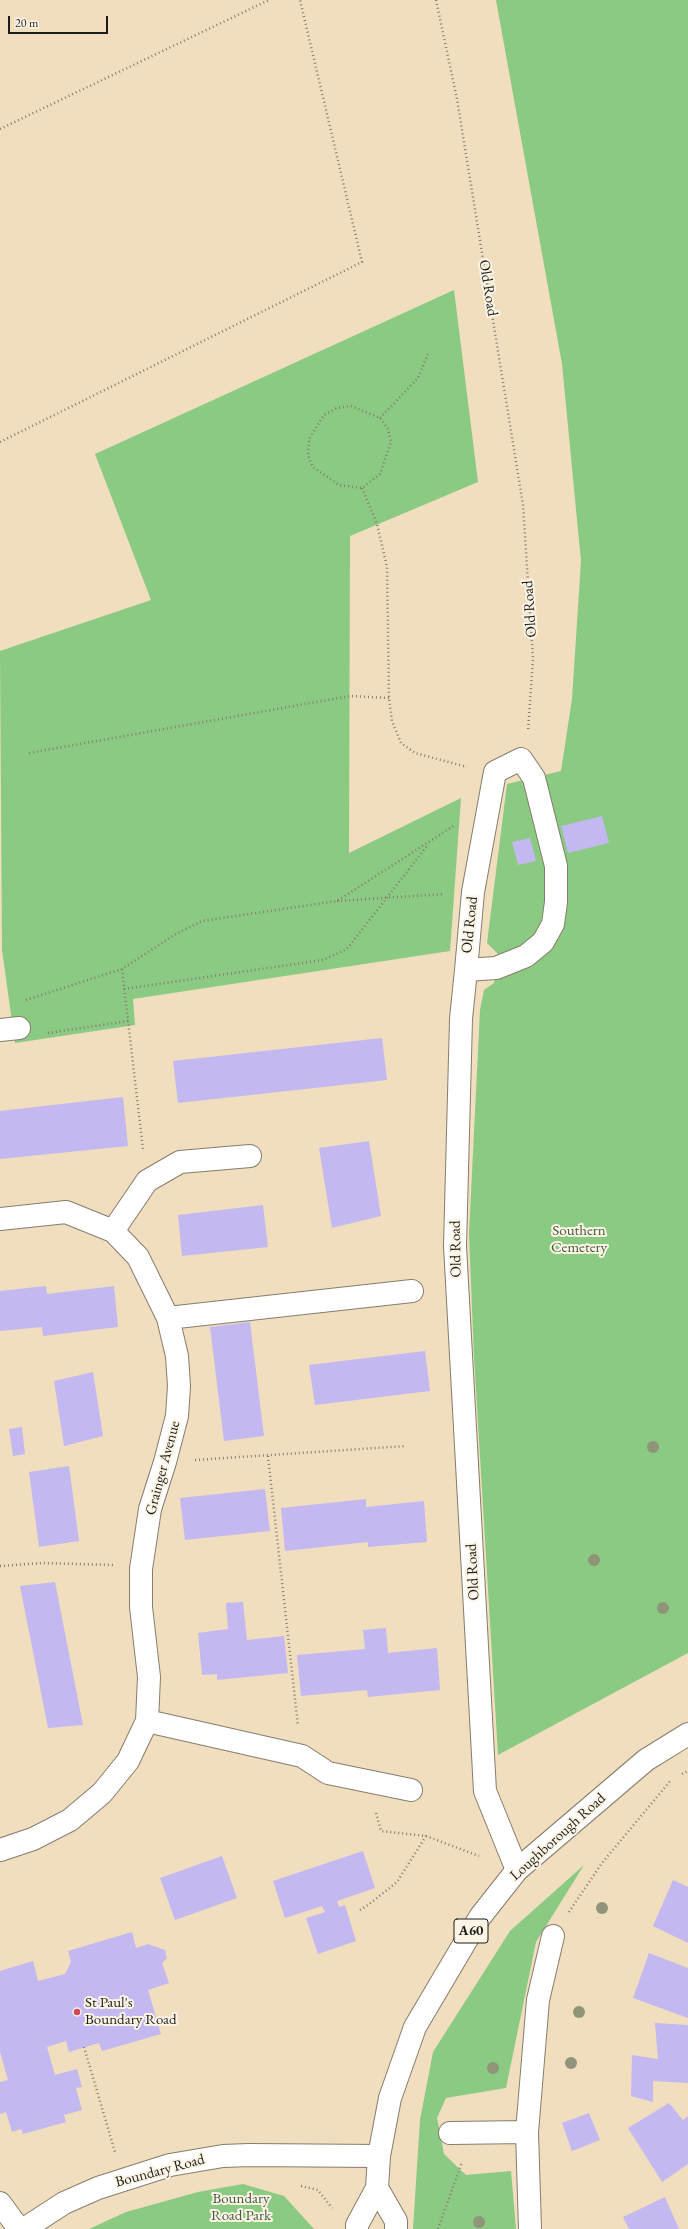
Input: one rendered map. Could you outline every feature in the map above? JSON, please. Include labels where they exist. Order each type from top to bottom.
[{"type":"street","points":[[466,970],[496,968],[526,956],[543,942],[553,924],[556,902],[556,866],[534,778],[521,759],[495,772]]},
{"type":"street","name":"Old Road","points":[[495,772],[473,892],[461,1019],[455,1246],[485,1791],[517,1870]]},
{"type":"street","points":[[114,1231],[147,1180],[180,1162],[250,1156]]},
{"type":"street","name":"Grainger Avenue","points":[[0,1219],[66,1212],[114,1231],[138,1257],[168,1318],[177,1356],[179,1386],[177,1416],[165,1462],[150,1509],[141,1569],[141,1607],[149,1677],[147,1721],[128,1761],[102,1793],[70,1820],[33,1839],[0,1850]]},
{"type":"street","points":[[168,1318],[412,1291]]},
{"type":"street","points":[[147,1721],[302,1756],[328,1773],[411,1790]]},
{"type":"street","name":"Loughborough Road","points":[[357,2229],[357,2225],[377,2188],[379,2156],[390,2098],[415,2027],[480,1917],[517,1870],[646,1760],[688,1734]]},
{"type":"street","points":[[530,2229],[527,2132],[538,2000],[553,1936]]},
{"type":"street","points":[[450,2134],[527,2132]]},
{"type":"street","name":"Boundary Road","points":[[24,2229],[64,2203],[98,2188],[170,2165],[223,2156],[284,2154],[379,2156]]},
{"type":"street","points":[[377,2188],[396,2221],[396,2229]]},
{"type":"street","points":[[0,2203],[19,2229]]},
{"type":"path","points":[[0,129],[269,0]]},
{"type":"path","points":[[0,442],[362,262],[300,0]]},
{"type":"path","name":"Old Road","points":[[436,0],[457,98],[523,506],[533,659],[528,730],[521,759]]},
{"type":"path","points":[[380,418],[418,378],[428,354]]},
{"type":"path","points":[[352,406],[380,418],[388,429],[391,442],[380,474],[362,488],[339,485],[313,468],[308,456],[309,439],[324,415],[337,408],[352,406]]},
{"type":"path","points":[[362,488],[377,524],[387,566],[389,698],[392,721],[401,743],[415,753],[464,767],[495,772]]},
{"type":"path","points":[[29,753],[350,696],[389,698]]},
{"type":"path","points":[[337,901],[429,844],[490,801]]},
{"type":"path","points":[[124,989],[323,960],[347,949],[429,844]]},
{"type":"path","points":[[128,1021],[20,1038],[9,1029],[15,1004],[122,969],[176,934],[202,921],[337,901],[473,892]]},
{"type":"path","points":[[122,969],[147,1180]]},
{"type":"path","points":[[165,1462],[406,1446]]},
{"type":"path","points":[[268,1456],[302,1756]]},
{"type":"path","points":[[0,1566],[51,1563],[121,1566],[141,1569]]},
{"type":"path","points":[[553,1936],[602,1863],[670,1781],[688,1771]]},
{"type":"path","points":[[364,1780],[363,1798],[374,1806],[381,1831],[426,1836],[517,1870]]},
{"type":"path","points":[[360,1910],[397,1882],[426,1836]]},
{"type":"path","points":[[84,2047],[123,2180]]},
{"type":"path","points":[[438,2229],[463,2160],[477,2133]]},
{"type":"path","points":[[296,2185],[318,2190],[328,2201],[335,2214]]},
{"type":"green space","name":"Southern Cemetery","points":[[496,0],[688,0],[688,1653],[498,1755],[474,1357],[469,1234],[480,1010],[484,990],[494,983],[498,954],[487,943],[507,784],[561,771],[572,699],[581,561],[562,364]]},
{"type":"green space","points":[[454,290],[478,482],[350,536],[349,853],[461,798],[450,951],[133,999],[135,1025],[15,1043],[2,950],[0,651],[151,600],[95,454]]},
{"type":"green space","points":[[584,1865],[536,1942],[506,2088],[446,2098],[437,2118],[444,2154],[466,2175],[511,2171],[516,2229],[413,2229],[420,2120],[433,2052],[510,1931]]},
{"type":"green space","name":"Boundary Road Park","points":[[243,2184],[284,2196],[314,2229],[89,2229],[126,2212],[198,2192]]},
{"type":"building","points":[[602,816],[609,843],[568,853],[561,826]]},
{"type":"building","points":[[530,838],[536,861],[518,865],[512,842]]},
{"type":"building","points":[[382,1038],[387,1080],[178,1103],[173,1061]]},
{"type":"building","points":[[123,1097],[128,1146],[0,1159],[0,1111]]},
{"type":"building","points":[[369,1141],[381,1216],[332,1228],[319,1148]]},
{"type":"building","points":[[263,1205],[268,1247],[182,1256],[178,1215]]},
{"type":"building","points":[[46,1286],[47,1294],[114,1286],[118,1327],[43,1336],[42,1327],[0,1331],[0,1291]]},
{"type":"building","points":[[250,1322],[264,1436],[224,1441],[210,1327]]},
{"type":"building","points":[[425,1351],[430,1391],[315,1405],[309,1365]]},
{"type":"building","points":[[93,1372],[103,1436],[64,1446],[54,1381]]},
{"type":"building","points":[[22,1427],[25,1454],[13,1456],[9,1429]]},
{"type":"building","points":[[69,1466],[79,1541],[39,1547],[29,1472]]},
{"type":"building","points":[[265,1489],[270,1531],[185,1540],[180,1498]]},
{"type":"building","points":[[366,1499],[366,1507],[424,1501],[427,1542],[368,1547],[368,1542],[285,1551],[281,1508]]},
{"type":"building","points":[[55,1582],[83,1725],[48,1728],[20,1586]]},
{"type":"building","points":[[243,1602],[247,1640],[284,1636],[288,1673],[217,1680],[217,1674],[202,1675],[198,1633],[228,1629],[226,1603]]},
{"type":"building","points":[[386,1628],[388,1653],[437,1648],[440,1690],[368,1697],[367,1690],[301,1696],[297,1655],[365,1649],[363,1630]]},
{"type":"building","points":[[363,1851],[375,1888],[337,1901],[339,1907],[345,1905],[356,1941],[318,1954],[306,1918],[325,1912],[322,1906],[285,1918],[273,1881]]},
{"type":"building","points":[[222,1856],[237,1898],[175,1920],[160,1878]]},
{"type":"building","points":[[673,1880],[688,1887],[688,1943],[653,1926]]},
{"type":"building","name":"St Paul's Boundary Road","points":[[132,1932],[136,1948],[148,1944],[165,1950],[167,1958],[162,1963],[169,1983],[148,1990],[161,2034],[102,2051],[99,2043],[69,2052],[66,2041],[47,2047],[55,2075],[77,2069],[82,2087],[76,2088],[82,2110],[64,2115],[66,2122],[23,2134],[21,2129],[12,2132],[6,2112],[0,2114],[0,2082],[8,2080],[0,2052],[0,1971],[33,1961],[38,1981],[65,1974],[71,1962],[68,1951]]},
{"type":"building","points":[[649,1953],[688,1968],[688,2018],[633,1998]]},
{"type":"building","points":[[655,2023],[688,2025],[688,2083],[653,2081],[653,2102],[631,2096],[632,2055],[658,2059]]},
{"type":"building","points":[[669,2103],[683,2120],[688,2116],[688,2164],[662,2182],[628,2128]]},
{"type":"building","points":[[589,2113],[600,2140],[572,2151],[562,2123]]},
{"type":"building","points":[[665,2197],[679,2229],[629,2229],[623,2217]]},
{"type":"place","name":"St Paul's Boundary Road","points":[[77,2012]]}]
